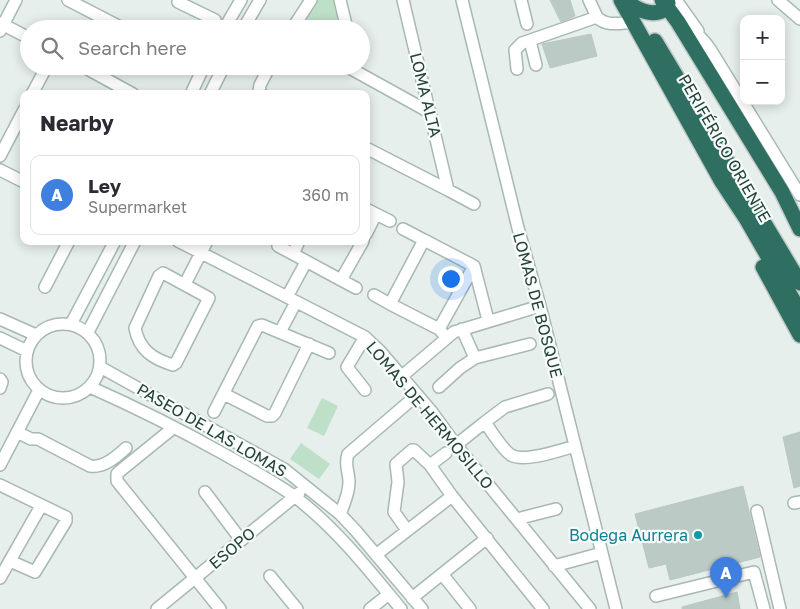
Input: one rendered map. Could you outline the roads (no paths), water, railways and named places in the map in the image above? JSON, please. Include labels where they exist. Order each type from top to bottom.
[{"type":"highway","points":[[628,8],[650,13],[658,12],[668,2]]},
{"type":"highway","name":"PERIFÉRICO ORIENTE","points":[[668,2],[678,22],[782,192],[800,229]]},
{"type":"highway","points":[[628,8],[664,56],[800,283]]},
{"type":"highway","name":"PERIFÉRICO ORIENTE","points":[[628,8],[722,182],[747,220],[800,312]]},
{"type":"highway","points":[[722,182],[725,194],[742,228],[800,335]]},
{"type":"highway","points":[[782,192],[800,216]]},
{"type":"street","points":[[16,0],[1,26],[20,34]]},
{"type":"street","points":[[69,0],[107,20]]},
{"type":"street","points":[[229,20],[241,0]]},
{"type":"street","points":[[248,20],[260,0]]},
{"type":"street","points":[[298,20],[311,0]]},
{"type":"street","points":[[340,0],[346,20]]},
{"type":"street","name":"LOMA ALTA","points":[[403,0],[448,190]]},
{"type":"street","name":"LOMAS DE BOSQUE","points":[[462,0],[518,228],[540,306],[616,609]]},
{"type":"street","points":[[521,0],[527,24]]},
{"type":"street","points":[[589,0],[597,17],[602,22],[608,24],[628,8]]},
{"type":"street","points":[[778,0],[800,19]]},
{"type":"street","points":[[177,1],[214,20]]},
{"type":"street","points":[[668,2],[704,41],[800,195]]},
{"type":"street","points":[[517,69],[515,50],[519,45],[597,17]]},
{"type":"street","points":[[678,22],[691,28],[704,41]]},
{"type":"street","points":[[530,41],[536,66]]},
{"type":"street","points":[[34,90],[42,75]]},
{"type":"street","points":[[98,75],[126,90]]},
{"type":"street","points":[[192,90],[198,75]]},
{"type":"street","points":[[212,90],[220,75]]},
{"type":"street","points":[[260,90],[266,75]]},
{"type":"street","points":[[367,75],[431,112]]},
{"type":"street","points":[[0,156],[20,118]]},
{"type":"street","points":[[370,150],[474,204]]},
{"type":"street","points":[[0,170],[20,180]]},
{"type":"street","points":[[371,212],[390,221]]},
{"type":"street","points":[[403,229],[474,266],[488,320]]},
{"type":"street","points":[[390,304],[424,240]]},
{"type":"street","points":[[45,287],[67,245]]},
{"type":"street","points":[[71,324],[114,245]]},
{"type":"street","points":[[88,332],[133,245]]},
{"type":"street","name":"LOMAS DE HERMOSILLO","points":[[186,245],[365,337],[380,351],[418,395],[456,446],[590,609]]},
{"type":"street","points":[[185,284],[205,245]]},
{"type":"street","points":[[293,254],[297,245]]},
{"type":"street","points":[[341,280],[361,245]]},
{"type":"street","points":[[278,246],[356,288]]},
{"type":"street","points":[[280,332],[306,262]]},
{"type":"street","points":[[402,376],[442,333],[474,266]]},
{"type":"street","points":[[163,273],[185,284],[209,298],[176,364],[173,365],[146,352],[136,336],[135,328],[159,276],[163,273]]},
{"type":"street","points":[[374,295],[442,333],[540,306]]},
{"type":"street","points":[[0,320],[36,335]]},
{"type":"street","points":[[59,324],[71,324],[88,332],[96,342],[100,354],[98,374],[90,387],[78,395],[65,398],[51,396],[39,390],[32,382],[26,362],[27,351],[36,335],[47,327],[59,324]]},
{"type":"street","points":[[214,412],[258,326],[262,325],[329,353]]},
{"type":"street","points":[[462,329],[475,358]]},
{"type":"street","points":[[365,337],[347,367],[365,390]]},
{"type":"street","points":[[0,338],[27,351]]},
{"type":"street","points":[[224,394],[267,416],[272,416],[309,344]]},
{"type":"street","points":[[439,387],[460,368],[475,358],[530,344]]},
{"type":"street","name":"PASEO DE LAS LOMAS","points":[[100,367],[269,460],[305,486],[340,514],[377,554],[422,609]]},
{"type":"street","points":[[0,379],[2,382],[0,388]]},
{"type":"street","name":"PASEO DE LAS LOMAS","points":[[90,387],[187,434],[270,480],[294,497],[344,541],[401,609]]},
{"type":"street","points":[[0,465],[39,390]]},
{"type":"street","points":[[456,446],[505,408],[548,394]]},
{"type":"street","points":[[340,514],[348,493],[349,481],[345,462],[348,454],[418,395]]},
{"type":"street","points":[[187,434],[194,419]]},
{"type":"street","points":[[485,422],[508,452],[516,457],[532,457],[575,446]]},
{"type":"street","points":[[173,428],[120,471],[117,481],[220,609]]},
{"type":"street","points":[[19,429],[31,439],[38,439],[90,466],[96,467],[113,459],[126,448]]},
{"type":"street","points":[[407,530],[394,512],[398,482],[396,464],[414,450],[430,465],[452,496],[543,609]]},
{"type":"street","points":[[430,465],[446,453]]},
{"type":"street","points":[[0,485],[66,517],[66,521],[35,572],[10,561]]},
{"type":"street","name":"ESOPO","points":[[157,609],[305,486]]},
{"type":"street","points":[[205,492],[241,540]]},
{"type":"street","points":[[377,554],[452,496]]},
{"type":"street","points":[[0,578],[41,506]]},
{"type":"street","points":[[517,519],[556,509]]},
{"type":"street","points":[[757,511],[780,609]]},
{"type":"street","points":[[412,598],[487,538]]},
{"type":"street","points":[[554,566],[602,554]]},
{"type":"street","points":[[656,596],[769,568]]},
{"type":"street","points":[[754,572],[764,609]]},
{"type":"street","points":[[442,574],[470,609]]},
{"type":"street","points":[[270,576],[297,609]]},
{"type":"street","points":[[370,609],[389,594]]},
{"type":"place","name":"Bodega Aurrera","points":[[698,535]]},
{"type":"place","name":"Ley","points":[[726,598]]}]
